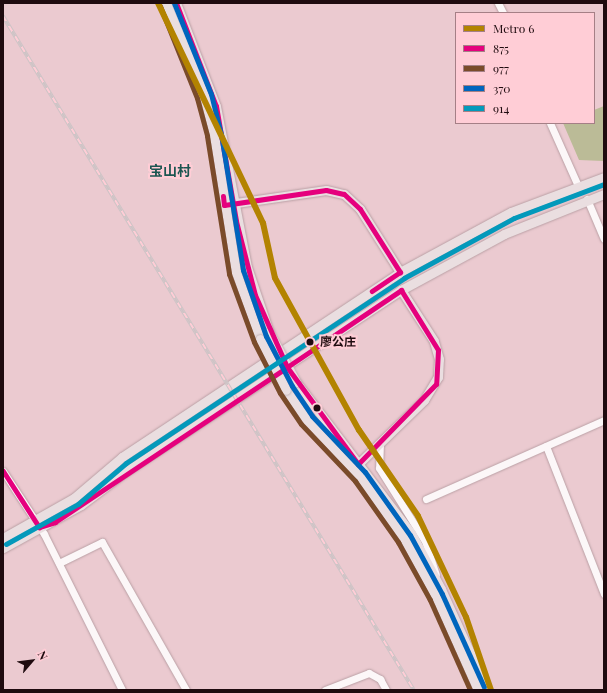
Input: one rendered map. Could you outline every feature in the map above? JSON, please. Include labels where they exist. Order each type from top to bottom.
[{"type":"main road","points":[[166,3],[204,96],[214,135],[224,205],[236,272],[260,339],[286,390],[307,420],[356,467],[411,532],[441,589],[487,690]]},
{"type":"main road","points":[[176,3],[216,106],[247,266],[269,332],[296,382],[388,514],[420,566],[478,690]]},
{"type":"main road","points":[[3,548],[74,498],[122,457],[400,272],[511,212],[604,177]]},
{"type":"main road","points":[[224,205],[326,190],[344,194],[360,209],[400,272]]},
{"type":"main road","points":[[3,538],[81,505],[126,472],[401,290],[504,234],[587,199],[604,194]]},
{"type":"main road","points":[[356,467],[432,390],[440,368],[434,341],[401,290]]},
{"type":"street","points":[[550,124],[578,186]]},
{"type":"street","points":[[587,199],[604,239]]},
{"type":"street","points":[[426,500],[604,420]]},
{"type":"street","points":[[380,443],[379,468],[425,541],[441,589]]},
{"type":"street","points":[[546,446],[604,594]]},
{"type":"street","points":[[3,471],[37,523],[59,563],[122,690]]},
{"type":"street","points":[[59,563],[102,542],[186,690]]},
{"type":"street","points":[[325,690],[368,673],[380,679],[386,690]]},
{"type":"green space","points":[[604,106],[604,161],[579,160],[563,124],[595,124],[595,110]]},
{"type":"railway","points":[[3,16],[414,690]]},
{"type":"metro line","name":"6","points":[[158,3],[263,223],[275,278],[359,430],[418,516],[466,617],[491,690]]},
{"type":"transit line","name":"370","points":[[174,3],[211,94],[221,134],[243,270],[266,336],[292,386],[312,416],[365,472],[410,535],[442,594],[484,687]]},
{"type":"transit line","name":"875","points":[[176,3],[216,106],[236,221],[255,295],[287,367]]},
{"type":"transit line","name":"977","points":[[160,6],[197,98],[207,136],[229,274],[254,342],[280,393],[301,424],[355,481],[398,542],[430,600],[470,690]]},
{"type":"transit line","name":"914","points":[[6,544],[78,504],[126,463],[404,278],[514,218],[604,184]]},
{"type":"transit line","name":"875","points":[[223,196],[224,205],[326,190],[344,194],[360,209],[400,272],[372,291]]},
{"type":"transit line","name":"875","points":[[401,290],[438,350],[436,384],[358,464],[287,367],[401,290]]},
{"type":"transit line","name":"875","points":[[3,471],[39,527],[55,522],[287,367]]},
{"type":"place","name":"廖公庄","points":[[310,342]]},
{"type":"district","name":"宝山村","points":[[170,171]]}]
